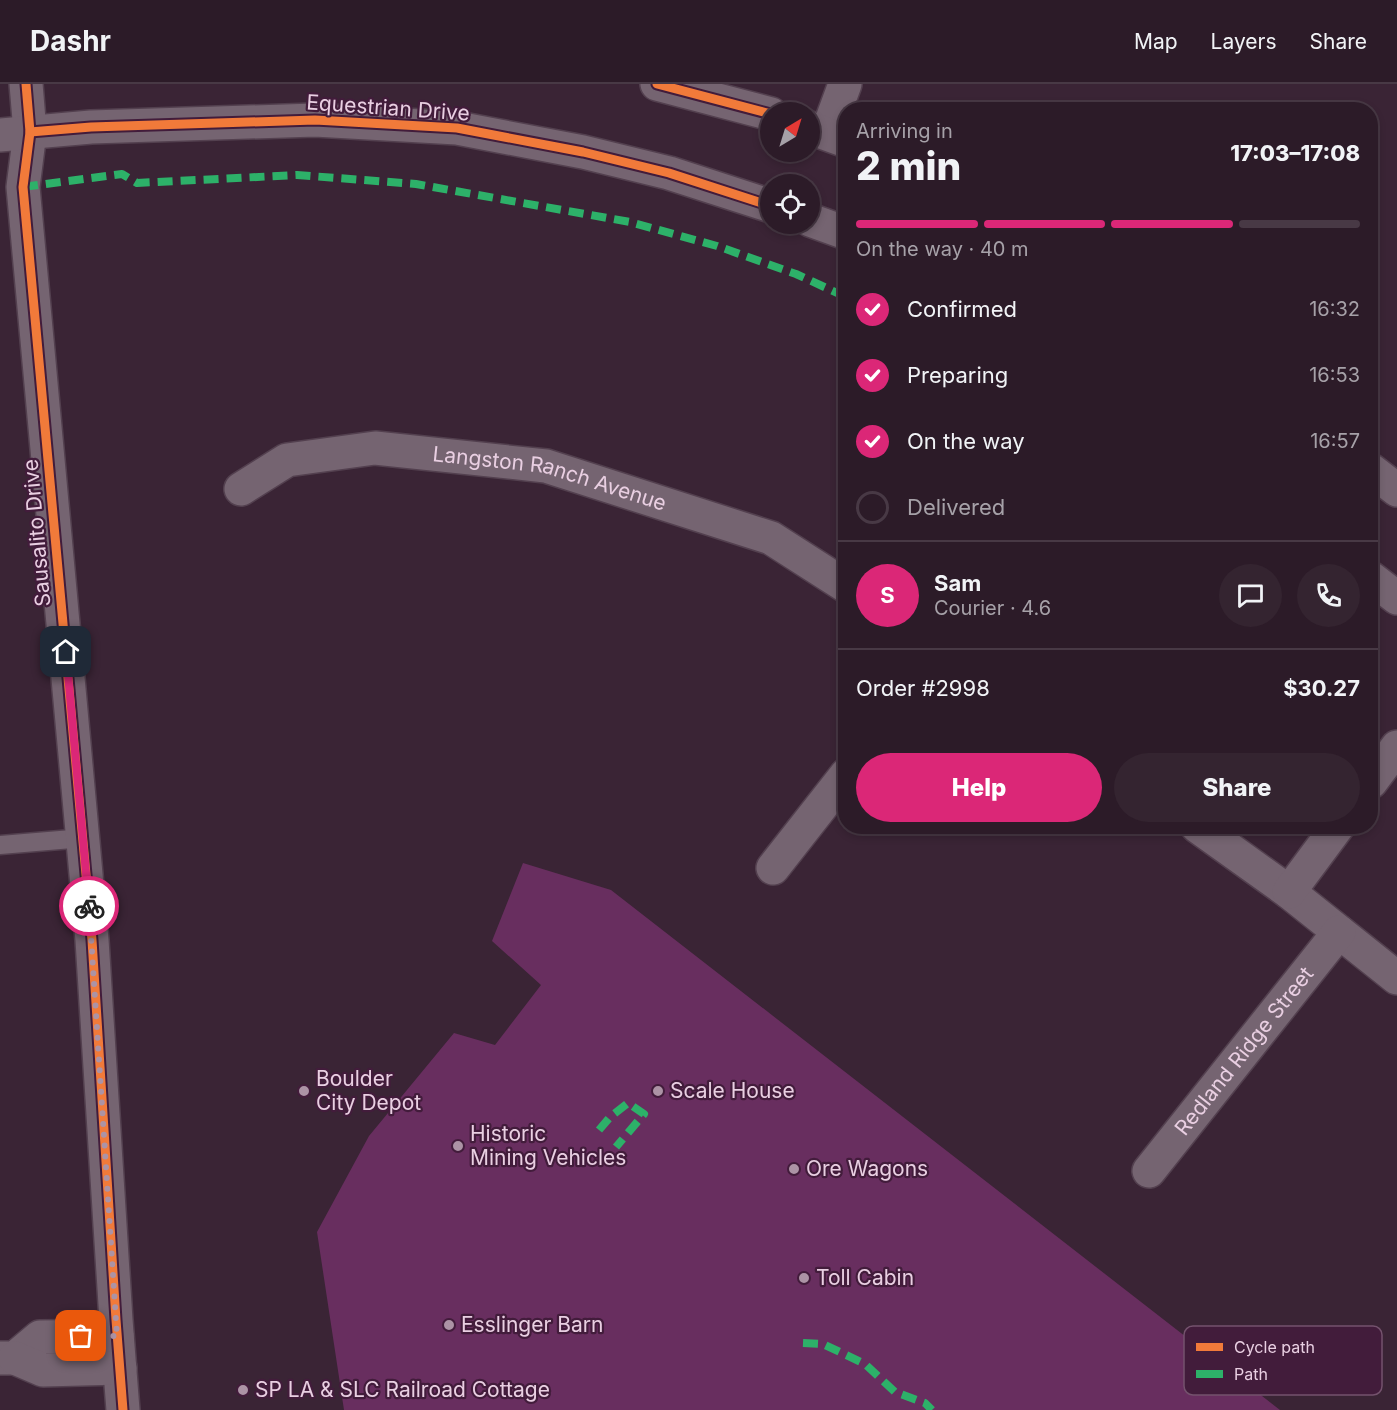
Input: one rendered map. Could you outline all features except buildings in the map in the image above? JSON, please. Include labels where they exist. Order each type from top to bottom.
[{"type":"street","name":"Sausalito Drive","points":[[26,84],[15,133],[23,187],[84,838],[123,1410]]},
{"type":"street","points":[[657,84],[760,111]]},
{"type":"street","points":[[839,102],[845,84]]},
{"type":"street","points":[[828,134],[838,105]]},
{"type":"street","name":"Equestrian Drive","points":[[15,133],[92,127],[315,120],[457,128],[583,152],[648,168],[760,203]]},
{"type":"street","points":[[820,224],[838,230]]},
{"type":"street","name":"Langston Ranch Avenue","points":[[242,489],[287,460],[375,448],[546,466],[771,538],[838,581]]},
{"type":"street","points":[[1378,475],[1397,490]]},
{"type":"street","points":[[1378,583],[1397,598]]},
{"type":"street","points":[[1378,773],[1397,747]]},
{"type":"street","points":[[773,868],[838,785]]},
{"type":"street","points":[[1208,834],[1288,892],[1397,978]]},
{"type":"street","points":[[1288,892],[1332,834]]},
{"type":"street","name":"Redland Ridge Street","points":[[1149,1171],[1340,932]]},
{"type":"street","points":[[8,1358],[40,1337],[117,1336]]},
{"type":"street","points":[[8,1358],[43,1370],[120,1368]]},
{"type":"lane","points":[[0,845],[84,838]]},
{"type":"shaded area","points":[[523,863],[611,890],[1184,1335],[1184,1395],[1261,1395],[1280,1410],[344,1410],[317,1232],[369,1136],[454,1033],[495,1045],[541,985],[492,941]]},
{"type":"marked path","points":[[23,187],[122,174],[137,183],[297,175],[416,184],[630,222],[717,246],[796,274],[838,293]]},
{"type":"marked path","points":[[599,1130],[610,1117],[628,1103],[644,1114],[616,1147]]},
{"type":"marked path","points":[[803,1343],[823,1344],[865,1364],[895,1392],[925,1403],[932,1410]]},
{"type":"cycle path","points":[[26,84],[30,132],[23,187],[92,940],[123,1410]]},
{"type":"cycle path","points":[[657,84],[760,111]]},
{"type":"cycle path","points":[[30,132],[91,127],[315,120],[457,128],[583,152],[669,173],[760,202]]},
{"type":"way so far","points":[[81,1336],[117,1336],[89,906]]},
{"type":"place","name":"Boulder City Depot","points":[[304,1091]]},
{"type":"place","name":"Scale House","points":[[658,1091]]},
{"type":"place","name":"Historic Mining Vehicles","points":[[458,1146]]},
{"type":"place","name":"Ore Wagons","points":[[794,1169]]},
{"type":"place","name":"Toll Cabin","points":[[804,1278]]},
{"type":"place","name":"Esslinger Barn","points":[[449,1325]]},
{"type":"place","name":"SP LA & SLC Railroad Cottage","points":[[243,1390]]},
{"type":"route","points":[[66,652],[89,906]]}]
